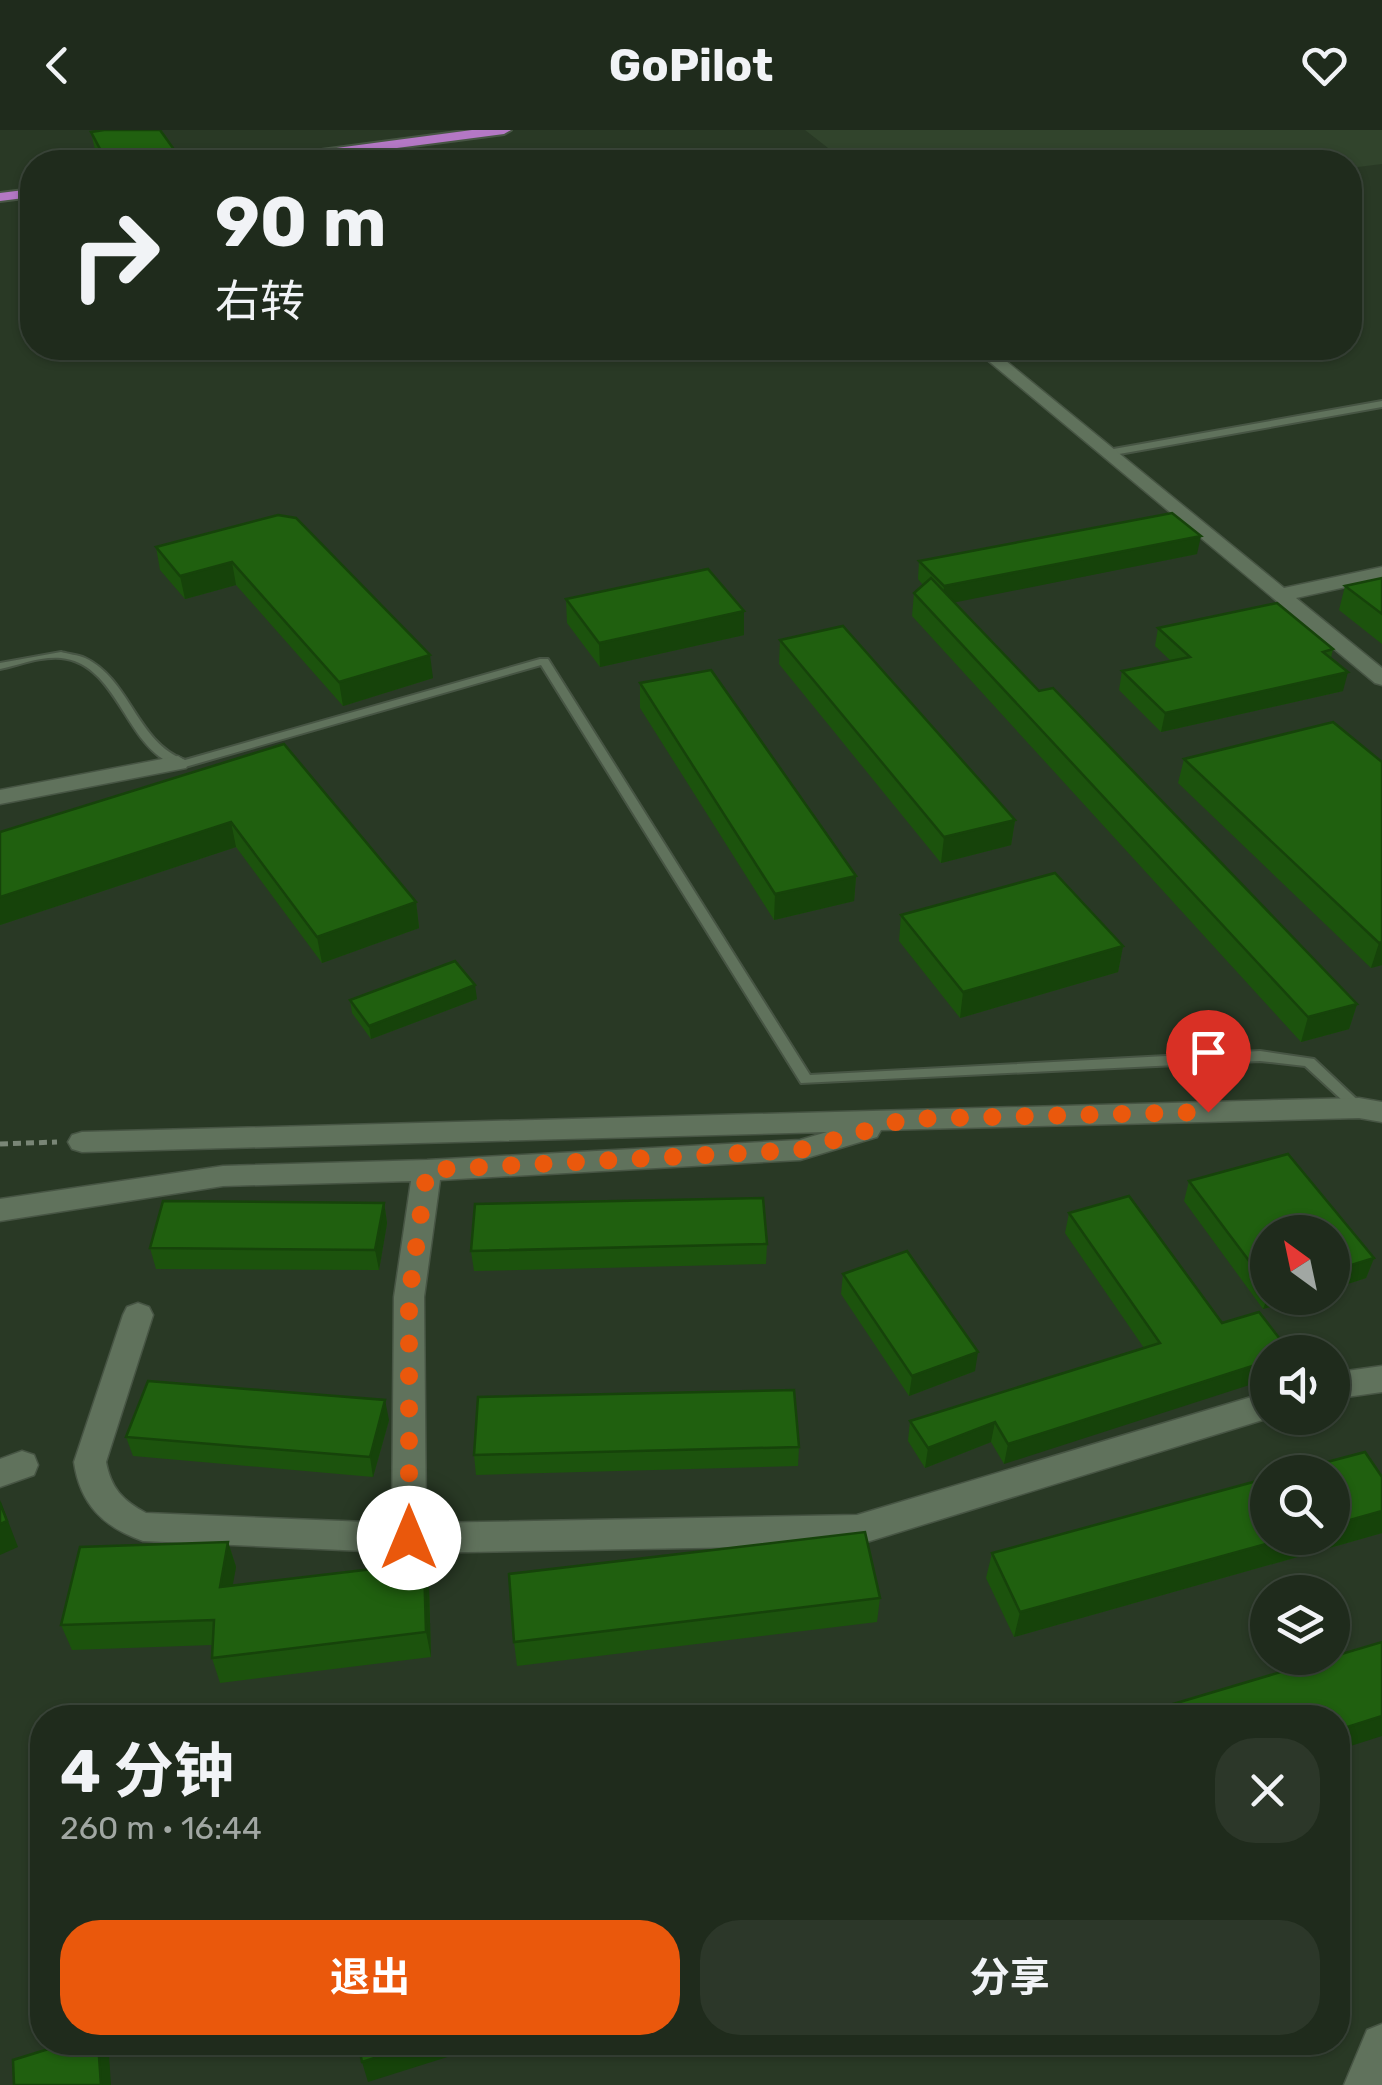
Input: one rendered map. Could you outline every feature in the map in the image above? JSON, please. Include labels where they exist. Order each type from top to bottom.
[{"type":"highway","points":[[373,150],[504,130]]},
{"type":"street","points":[[996,360],[1382,679]]},
{"type":"street","points":[[1281,595],[1382,573]]},
{"type":"street","points":[[0,797],[178,764]]},
{"type":"street","points":[[82,1142],[1370,1110]]},
{"type":"street","points":[[0,1210],[223,1176],[427,1170],[800,1150],[906,1119]]},
{"type":"street","points":[[409,1538],[409,1297],[427,1170]]},
{"type":"street","points":[[138,1315],[90,1462],[92,1484],[102,1502],[120,1517],[143,1527],[409,1538],[857,1530],[1250,1410]]},
{"type":"street","points":[[1350,1383],[1382,1379]]},
{"type":"lane","points":[[1108,453],[1382,404]]},
{"type":"lane","points":[[0,666],[59,655],[88,663],[164,756],[178,764],[199,762],[544,661],[806,1080],[1260,1056],[1309,1062],[1370,1110]]},
{"type":"path","points":[[0,1144],[82,1142]]},
{"type":"shaded area","points":[[805,130],[1382,130],[1382,164],[1362,166],[1362,150],[831,150]]},
{"type":"building","points":[[160,130],[174,150],[101,150],[91,132]]},
{"type":"building","points":[[1172,513],[1201,536],[944,586],[919,561]]},
{"type":"building","points":[[278,515],[296,518],[430,655],[339,682],[232,562],[180,576],[156,547]]},
{"type":"building","points":[[708,569],[744,611],[599,643],[566,599]]},
{"type":"building","points":[[931,578],[1039,691],[1053,688],[1357,1004],[1308,1017],[914,593]]},
{"type":"building","points":[[1382,578],[1382,614],[1345,586]]},
{"type":"building","points":[[1277,603],[1333,649],[1323,652],[1348,672],[1165,713],[1122,671],[1190,657],[1158,628]]},
{"type":"building","points":[[843,626],[1015,820],[944,837],[780,640]]},
{"type":"building","points":[[711,670],[856,876],[775,894],[640,683]]},
{"type":"building","points":[[1333,722],[1382,762],[1379,943],[1184,759]]},
{"type":"building","points":[[284,744],[416,902],[317,937],[231,822],[0,897],[0,832]]},
{"type":"building","points":[[1055,873],[1123,946],[963,992],[901,915]]},
{"type":"building","points":[[455,961],[475,985],[369,1026],[350,1000]]},
{"type":"building","points":[[1288,1154],[1338,1215],[1250,1215],[1250,1262],[1189,1181]]},
{"type":"building","points":[[1129,1196],[1222,1323],[1261,1315],[1277,1335],[1250,1335],[1250,1367],[1008,1444],[995,1422],[928,1448],[910,1421],[1160,1343],[1069,1213]]},
{"type":"building","points":[[763,1198],[767,1244],[471,1251],[475,1204]]},
{"type":"building","points":[[163,1201],[384,1203],[375,1250],[150,1248]]},
{"type":"building","points":[[1350,1229],[1374,1258],[1350,1265]]},
{"type":"building","points":[[907,1251],[978,1352],[912,1376],[843,1274]]},
{"type":"building","points":[[148,1381],[385,1400],[370,1457],[126,1437]]},
{"type":"building","points":[[794,1390],[799,1447],[474,1455],[478,1397]]},
{"type":"building","points":[[1365,1452],[1382,1477],[1382,1511],[1350,1520],[1350,1456]]},
{"type":"building","points":[[1250,1483],[1250,1548],[1020,1612],[992,1553]]},
{"type":"building","points":[[0,1503],[7,1521],[0,1524]]},
{"type":"building","points":[[865,1532],[880,1598],[514,1642],[509,1574]]},
{"type":"building","points":[[228,1542],[220,1587],[424,1563],[426,1632],[212,1658],[214,1620],[61,1625],[80,1547]]},
{"type":"building","points":[[1382,1642],[1382,1716],[1350,1726],[1350,1705],[1170,1705],[1271,1675],[1350,1675],[1350,1652]]},
{"type":"building","points":[[30,2055],[99,2055],[101,2085],[14,2085],[13,2060]]},
{"type":"building","points":[[361,2055],[384,2055],[362,2062]]},
{"type":"route","points":[[409,1538],[409,1297],[427,1170],[800,1150],[906,1119],[1208,1112]]}]
